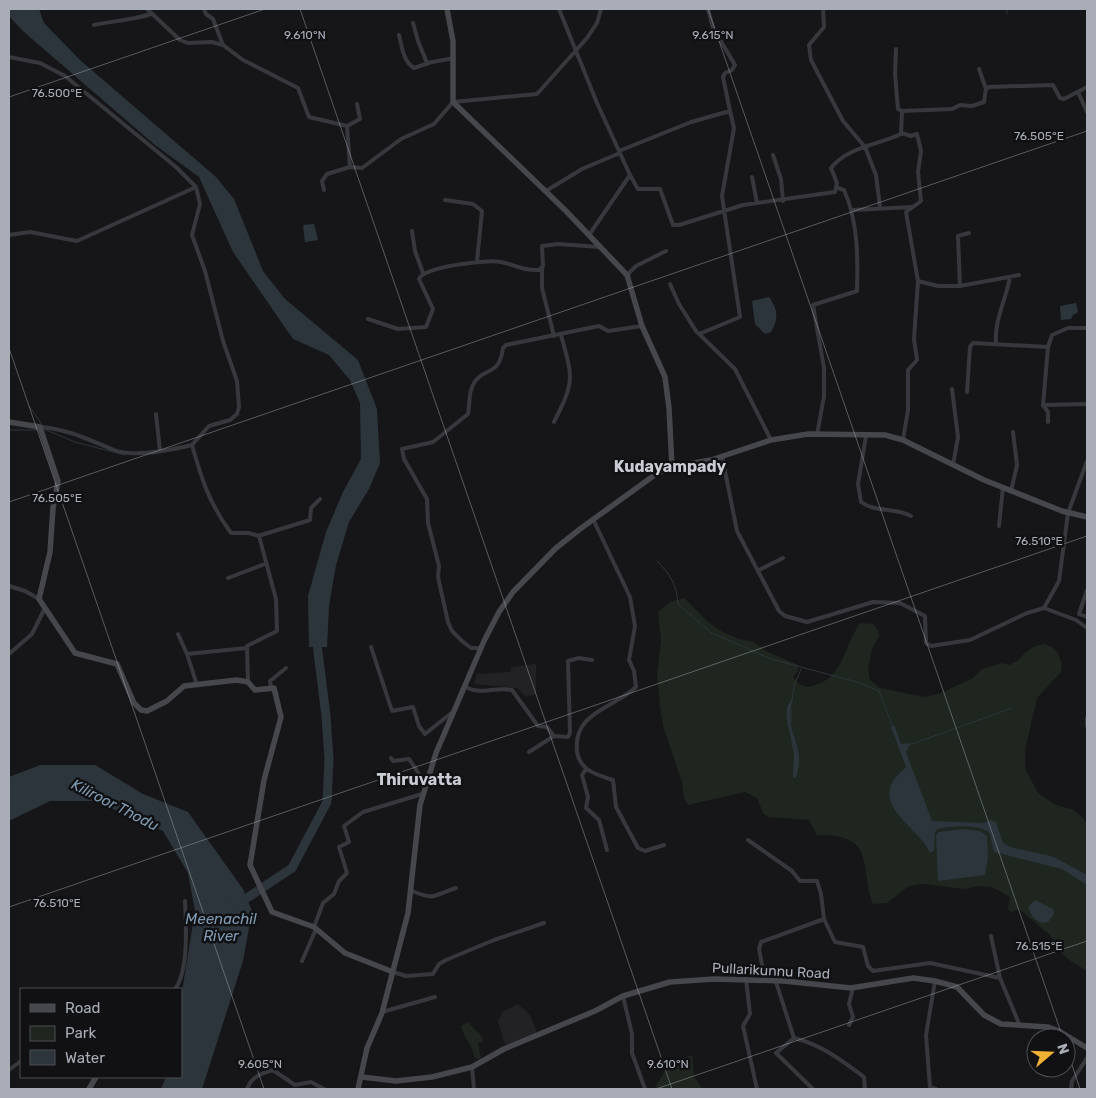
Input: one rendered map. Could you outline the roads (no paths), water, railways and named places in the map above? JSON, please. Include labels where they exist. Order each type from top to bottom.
[{"type":"main road","points":[[447,9],[452,29],[454,58],[453,102],[589,234],[627,275],[642,326],[665,377],[669,408],[672,467]]},
{"type":"main road","points":[[9,422],[42,428],[58,481],[53,508],[50,552],[40,600],[75,653],[117,664],[134,703],[141,710],[147,711],[167,701],[184,686],[237,680],[248,682],[255,690],[272,688],[277,693],[281,716],[264,780],[250,865],[272,912],[315,928],[345,953],[393,972]]},
{"type":"main road","points":[[358,1089],[367,1048],[382,1012],[393,972],[412,891],[422,794],[425,783],[454,711],[498,612],[513,592],[556,548],[656,474],[672,467],[722,456],[771,440],[792,436],[885,435],[903,440],[1011,491],[1068,513],[1087,517]]},
{"type":"main road","name":"Pullarikunnu Road","points":[[362,1077],[396,1082],[432,1077],[472,1067],[504,1049],[595,1011],[624,996],[670,982],[746,979],[853,987],[914,978],[957,987],[984,1016],[1001,1024],[1051,1028]]},
{"type":"main road","name":"Pullarikunnu Road","points":[[1076,1041],[1087,1048]]},
{"type":"street","points":[[147,9],[180,40],[188,43],[212,42],[223,45],[243,60],[298,88],[309,117],[347,126],[360,119],[357,104]]},
{"type":"street","points":[[204,9],[206,14],[213,18],[223,45]]},
{"type":"street","points":[[559,9],[597,103],[630,175],[638,189],[660,190],[673,225],[725,210],[757,203],[783,201],[835,192],[838,188]]},
{"type":"street","points":[[324,190],[323,177],[350,167],[362,168],[401,139],[434,124],[453,102],[534,95],[539,92],[591,33],[601,9]]},
{"type":"street","points":[[699,334],[740,317],[723,184],[734,128],[723,78],[725,73],[732,70],[735,65],[713,28],[708,9]]},
{"type":"street","points":[[823,9],[824,27],[809,45],[811,60],[844,121],[865,147],[876,175],[880,207]]},
{"type":"street","points":[[94,24],[124,18],[136,19],[151,14]]},
{"type":"street","points":[[413,23],[418,41],[429,63]]},
{"type":"street","points":[[399,35],[403,54],[409,65],[414,68],[454,58]]},
{"type":"street","points":[[896,49],[898,109],[902,111],[952,109],[960,105],[979,105],[986,99],[986,89],[979,69]]},
{"type":"street","points":[[9,57],[40,63],[65,76],[170,161],[196,187],[200,204],[192,235],[205,271],[223,340],[237,381],[239,407],[237,414],[230,420],[209,426],[192,445],[160,451],[115,451],[80,435],[42,428]]},
{"type":"street","points":[[986,89],[989,87],[1053,85],[1060,98],[1064,99],[1087,87]]},
{"type":"street","points":[[1078,92],[1087,112]]},
{"type":"street","points":[[546,192],[582,170],[619,152],[691,122],[730,111]]},
{"type":"street","points":[[901,133],[902,111]]},
{"type":"street","points":[[347,126],[350,167]]},
{"type":"street","points":[[838,188],[831,168],[848,153],[895,137],[901,133]]},
{"type":"street","points":[[901,133],[911,136],[917,134],[921,162],[918,172],[921,200],[906,212],[918,281],[914,339],[916,360],[908,370],[908,401],[903,440]]},
{"type":"street","points":[[772,155],[781,179],[783,201]]},
{"type":"street","points":[[589,234],[630,175]]},
{"type":"street","points":[[752,177],[757,203]]},
{"type":"street","points":[[9,235],[30,232],[77,240],[196,187]]},
{"type":"street","points":[[817,435],[824,396],[824,368],[812,308],[815,303],[857,291],[858,256],[853,210],[844,190],[838,188]]},
{"type":"street","points":[[446,200],[473,204],[482,211],[476,261]]},
{"type":"street","points":[[853,210],[912,206]]},
{"type":"street","points":[[412,231],[415,250],[423,273]]},
{"type":"street","points":[[960,286],[958,236],[969,233]]},
{"type":"street","points":[[554,336],[542,288],[542,246],[558,244],[600,247]]},
{"type":"street","points":[[627,275],[636,266],[666,251]]},
{"type":"street","points":[[368,319],[398,328],[426,326],[433,309],[419,279],[423,273],[476,261],[500,261],[520,270],[542,269]]},
{"type":"street","points":[[918,281],[938,286],[960,286],[1018,275]]},
{"type":"street","points":[[996,344],[995,328],[1008,290],[1010,277]]},
{"type":"street","points":[[670,284],[679,304],[699,334],[735,370],[771,440]]},
{"type":"street","points":[[481,648],[471,648],[462,641],[448,622],[438,577],[439,566],[428,523],[427,499],[404,459],[402,449],[433,442],[468,414],[473,384],[478,378],[494,370],[498,365],[503,348],[510,344],[599,326],[608,331],[642,326]]},
{"type":"street","points":[[1048,422],[1048,412],[1043,405],[1048,347],[1052,335],[1068,328],[1087,328]]},
{"type":"street","points":[[554,422],[568,396],[572,375],[561,335]]},
{"type":"street","points":[[967,392],[970,347],[976,343],[1048,347]]},
{"type":"street","points":[[952,389],[958,437],[954,465]]},
{"type":"street","points":[[1043,405],[1087,404]]},
{"type":"street","points":[[156,414],[160,451]]},
{"type":"street","points":[[1011,491],[1018,465],[1013,432]]},
{"type":"street","points":[[866,436],[858,484],[861,502],[868,507],[902,511],[911,516]]},
{"type":"street","points":[[192,445],[212,507],[231,533],[249,533],[258,536],[310,520],[311,508],[320,499]]},
{"type":"street","points":[[722,456],[737,530],[779,612],[785,616],[807,622],[873,602],[900,603],[925,616],[926,643],[931,646],[970,640],[1027,612],[1044,608],[1076,620],[1087,628]]},
{"type":"street","points":[[1044,608],[1059,581],[1068,513],[1087,461]]},
{"type":"street","points":[[999,526],[1003,487]]},
{"type":"street","points":[[593,519],[630,597],[635,626],[629,660],[634,672],[636,687],[589,718],[579,730],[576,741],[580,764],[586,769],[613,780],[616,807],[638,848],[645,851],[664,845]]},
{"type":"street","points":[[187,654],[246,648],[253,642],[277,631],[276,599],[258,536]]},
{"type":"street","points":[[759,570],[783,558]]},
{"type":"street","points":[[228,578],[265,564]]},
{"type":"street","points":[[9,586],[25,591],[40,600]]},
{"type":"street","points":[[1087,590],[1078,614],[1087,617]]},
{"type":"street","points":[[9,654],[32,634],[44,608]]},
{"type":"street","points":[[178,634],[187,654],[197,686]]},
{"type":"street","points":[[370,647],[392,711],[413,707],[425,734],[454,711]]},
{"type":"street","points":[[246,648],[248,682]]},
{"type":"street","points":[[568,737],[570,733],[568,661],[579,658],[592,660]]},
{"type":"street","points":[[272,688],[270,681],[286,668]]},
{"type":"street","points":[[465,687],[475,692],[484,693],[512,690],[538,726],[547,727],[554,736]]},
{"type":"street","points":[[1087,718],[1087,726]]},
{"type":"street","points":[[529,752],[554,736],[568,737],[576,741]]},
{"type":"street","points":[[391,758],[393,761],[409,760],[425,783]]},
{"type":"street","points":[[586,769],[582,775],[588,797],[586,808],[599,820],[607,850]]},
{"type":"street","points":[[302,961],[323,904],[334,894],[339,881],[347,874],[339,847],[349,842],[344,826],[363,812],[422,794]]},
{"type":"street","points":[[748,840],[792,871],[800,881],[817,881],[821,894],[824,919],[835,942],[863,947],[868,966],[874,970],[930,963],[1000,978]]},
{"type":"street","points":[[412,891],[427,898],[437,897],[456,888]]},
{"type":"street","points":[[176,988],[182,981],[185,901]]},
{"type":"street","points":[[765,981],[759,949],[761,942],[824,919]]},
{"type":"street","points":[[393,972],[406,976],[433,974],[439,964],[446,960],[494,940],[544,923]]},
{"type":"street","points":[[990,936],[1000,978],[1020,1026]]},
{"type":"street","points":[[746,979],[750,1014],[743,1026],[757,1089]]},
{"type":"street","points":[[935,981],[926,1036],[930,1066],[928,1081],[930,1086],[936,1089]]},
{"type":"street","points":[[776,982],[794,1038]]},
{"type":"street","points":[[849,1025],[853,1017],[849,1004],[853,987]]},
{"type":"street","points":[[624,996],[632,1034],[632,1053],[644,1089]]},
{"type":"street","points":[[382,1012],[435,997]]},
{"type":"street","points":[[794,1038],[776,1053],[813,1089]]},
{"type":"street","points":[[794,1038],[813,1042],[835,1055],[864,1078],[865,1089]]},
{"type":"street","points":[[1071,1089],[1072,1082],[1087,1058]]},
{"type":"street","points":[[9,1070],[20,1062]]},
{"type":"street","points":[[472,1067],[474,1089]]},
{"type":"street","points":[[247,1089],[249,1083],[262,1073],[273,1070],[297,1086],[311,1082],[324,1089]]},
{"type":"water","points":[[9,9],[39,9],[44,23],[80,60],[216,177],[234,199],[263,271],[285,299],[358,360],[377,409],[380,463],[369,489],[349,522],[336,565],[329,606],[327,647],[309,647],[308,596],[326,532],[343,492],[361,459],[360,403],[350,380],[329,355],[293,339],[233,252],[199,177],[155,145],[24,32],[9,16]]},
{"type":"water","points":[[314,224],[318,240],[305,242],[303,225]]},
{"type":"water","points":[[769,297],[776,310],[776,318],[771,332],[765,334],[755,324],[752,301]]},
{"type":"water","points":[[1076,303],[1078,312],[1071,319],[1061,320],[1060,306]]},
{"type":"water","points":[[793,698],[790,718],[799,760],[796,777],[793,778],[794,750],[787,710]]},
{"type":"water","points":[[894,725],[901,744],[911,743],[906,752],[932,821],[983,823],[991,820],[996,822],[1003,843],[1010,847],[1054,857],[1087,875],[1087,885],[1062,869],[994,852],[989,832],[983,829],[957,827],[938,829],[935,832],[934,851],[930,853],[918,835],[894,809],[890,799],[890,789],[895,778],[906,767],[891,727]]},
{"type":"water","name":"Meenachil River","points":[[40,765],[95,765],[143,794],[188,812],[243,889],[252,911],[243,961],[202,1089],[161,1089],[166,1078],[182,1078],[182,992],[195,911],[188,873],[163,831],[95,801],[50,801],[9,821],[9,777]]},
{"type":"water","points":[[963,829],[980,831],[987,836],[988,858],[985,875],[938,881],[936,836],[938,832]]},
{"type":"water","points":[[1035,900],[1053,909],[1054,914],[1048,922],[1039,922],[1031,915],[1028,907]]},
{"type":"waterway","points":[[1007,9],[1007,14]]},
{"type":"waterway","points":[[29,406],[43,426]]},
{"type":"waterway","points":[[44,429],[75,442],[125,455]]},
{"type":"waterway","points":[[9,430],[38,430]]},
{"type":"waterway","points":[[657,561],[672,580],[678,604],[710,632],[771,659],[857,682],[879,691],[892,725]]},
{"type":"waterway","points":[[235,901],[247,898],[292,868],[327,802],[329,759],[326,716],[316,636]]},
{"type":"waterway","points":[[792,700],[794,686],[801,669]]},
{"type":"waterway","points":[[909,745],[1012,708]]},
{"type":"waterway","points":[[791,709],[791,722]]},
{"type":"waterway","points":[[791,736],[794,752]]},
{"type":"district","name":"Kudayampady","points":[[670,466]]},
{"type":"district","name":"Thiruvatta","points":[[419,779]]},
{"type":"water label","name":"Kiliroor Thodu","points":[[115,805]]}]
